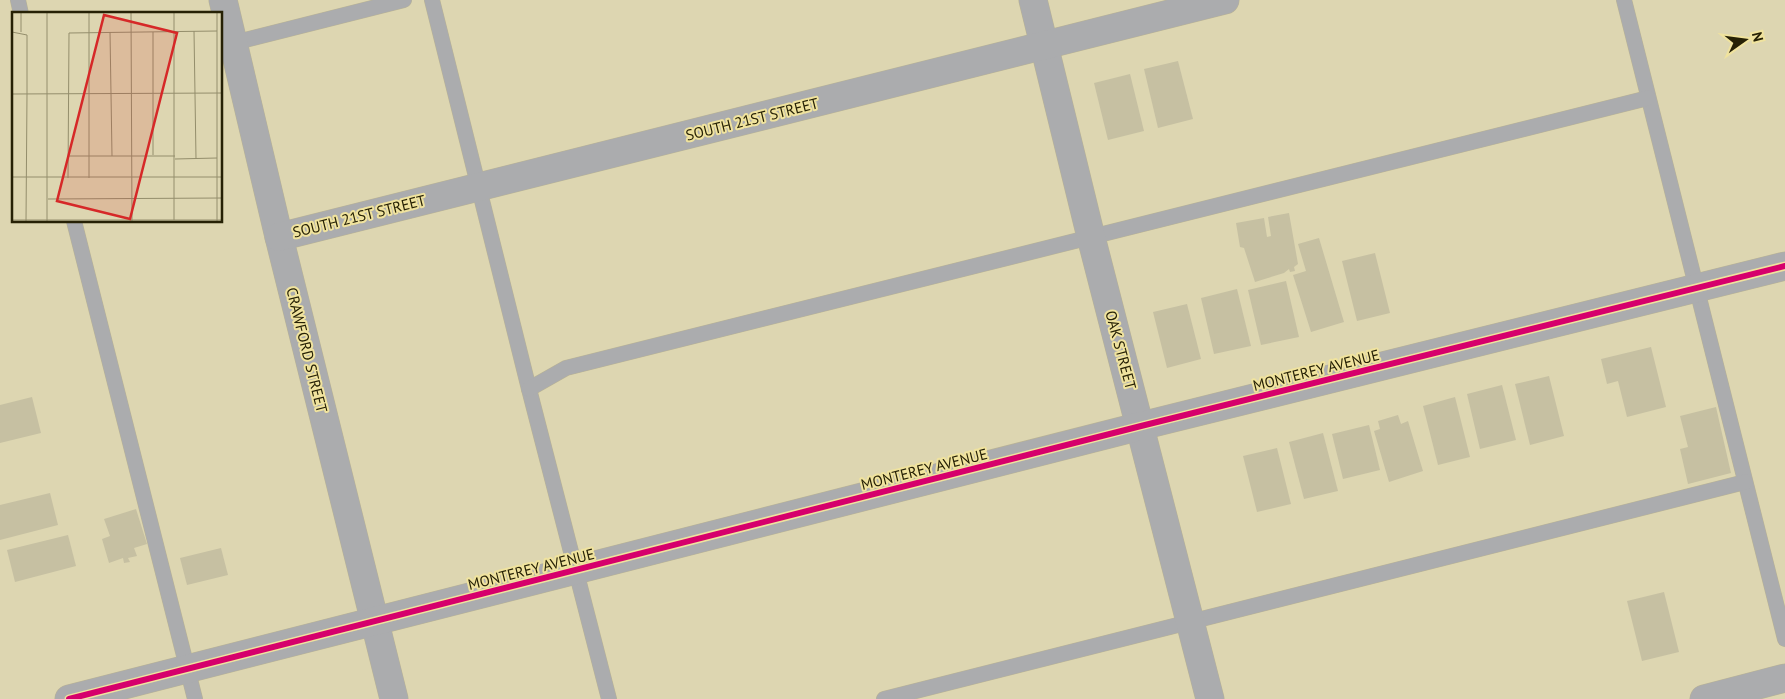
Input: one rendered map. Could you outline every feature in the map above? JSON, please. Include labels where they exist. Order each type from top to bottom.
[{"type":"street","name":"CRAWFORD STREET","points":[[222,0],[394,699]]},
{"type":"street","name":"OAK STREET","points":[[1032,0],[1210,699]]},
{"type":"street","name":"SOUTH 21ST STREET","points":[[279,237],[1225,0]]},
{"type":"street","name":"MONTEREY AVENUE","points":[[69,699],[1141,426],[1785,266]]},
{"type":"street","points":[[1704,699],[1785,678]]},
{"type":"lane","points":[[233,43],[404,0]]},
{"type":"lane","points":[[432,0],[575,571],[609,699]]},
{"type":"lane","points":[[1624,0],[1785,639]]},
{"type":"lane","points":[[529,389],[566,368],[1648,98]]},
{"type":"lane","points":[[74,222],[195,699]]},
{"type":"lane","points":[[884,699],[1745,482]]},
{"type":"building","points":[[1178,61],[1193,119],[1158,128],[1144,69]]},
{"type":"building","points":[[1130,74],[1144,131],[1108,140],[1094,83]]},
{"type":"building","points":[[1289,213],[1298,264],[1294,267],[1295,271],[1290,272],[1289,269],[1284,273],[1255,282],[1244,248],[1240,247],[1236,223],[1264,218],[1267,237],[1271,236],[1268,217]]},
{"type":"building","points":[[1319,238],[1344,322],[1311,332],[1293,275],[1306,271],[1298,244]]},
{"type":"building","points":[[1375,253],[1390,313],[1357,321],[1342,261]]},
{"type":"building","points":[[1286,281],[1299,337],[1261,345],[1248,290]]},
{"type":"building","points":[[1237,289],[1251,346],[1214,354],[1201,298]]},
{"type":"building","points":[[1187,304],[1201,359],[1167,368],[1153,312]]},
{"type":"building","points":[[1651,347],[1666,407],[1627,417],[1618,381],[1607,384],[1601,359]]},
{"type":"building","points":[[1549,376],[1564,436],[1530,445],[1515,384]]},
{"type":"building","points":[[1502,385],[1516,440],[1480,449],[1467,394]]},
{"type":"building","points":[[32,397],[41,433],[0,443],[0,405]]},
{"type":"building","points":[[1455,397],[1470,457],[1438,465],[1423,406]]},
{"type":"building","points":[[1716,407],[1731,473],[1688,484],[1680,449],[1688,447],[1680,416]]},
{"type":"building","points":[[1398,415],[1401,424],[1408,421],[1423,471],[1389,482],[1374,431],[1380,429],[1378,421]]},
{"type":"building","points":[[1369,425],[1380,470],[1343,479],[1332,434]]},
{"type":"building","points":[[1323,433],[1338,491],[1304,499],[1289,442]]},
{"type":"building","points":[[1277,448],[1291,504],[1257,512],[1243,456]]},
{"type":"building","points":[[50,493],[58,525],[0,540],[0,505]]},
{"type":"building","points":[[136,509],[147,544],[134,548],[137,556],[128,558],[130,562],[124,563],[123,558],[109,563],[102,539],[110,536],[104,519]]},
{"type":"building","points":[[68,535],[76,566],[15,582],[7,550]]},
{"type":"building","points":[[221,548],[228,575],[187,585],[180,558]]},
{"type":"building","points":[[1664,592],[1679,652],[1642,661],[1627,601]]},
{"type":"cycle path","points":[[69,699],[1141,426],[1785,266]]}]
